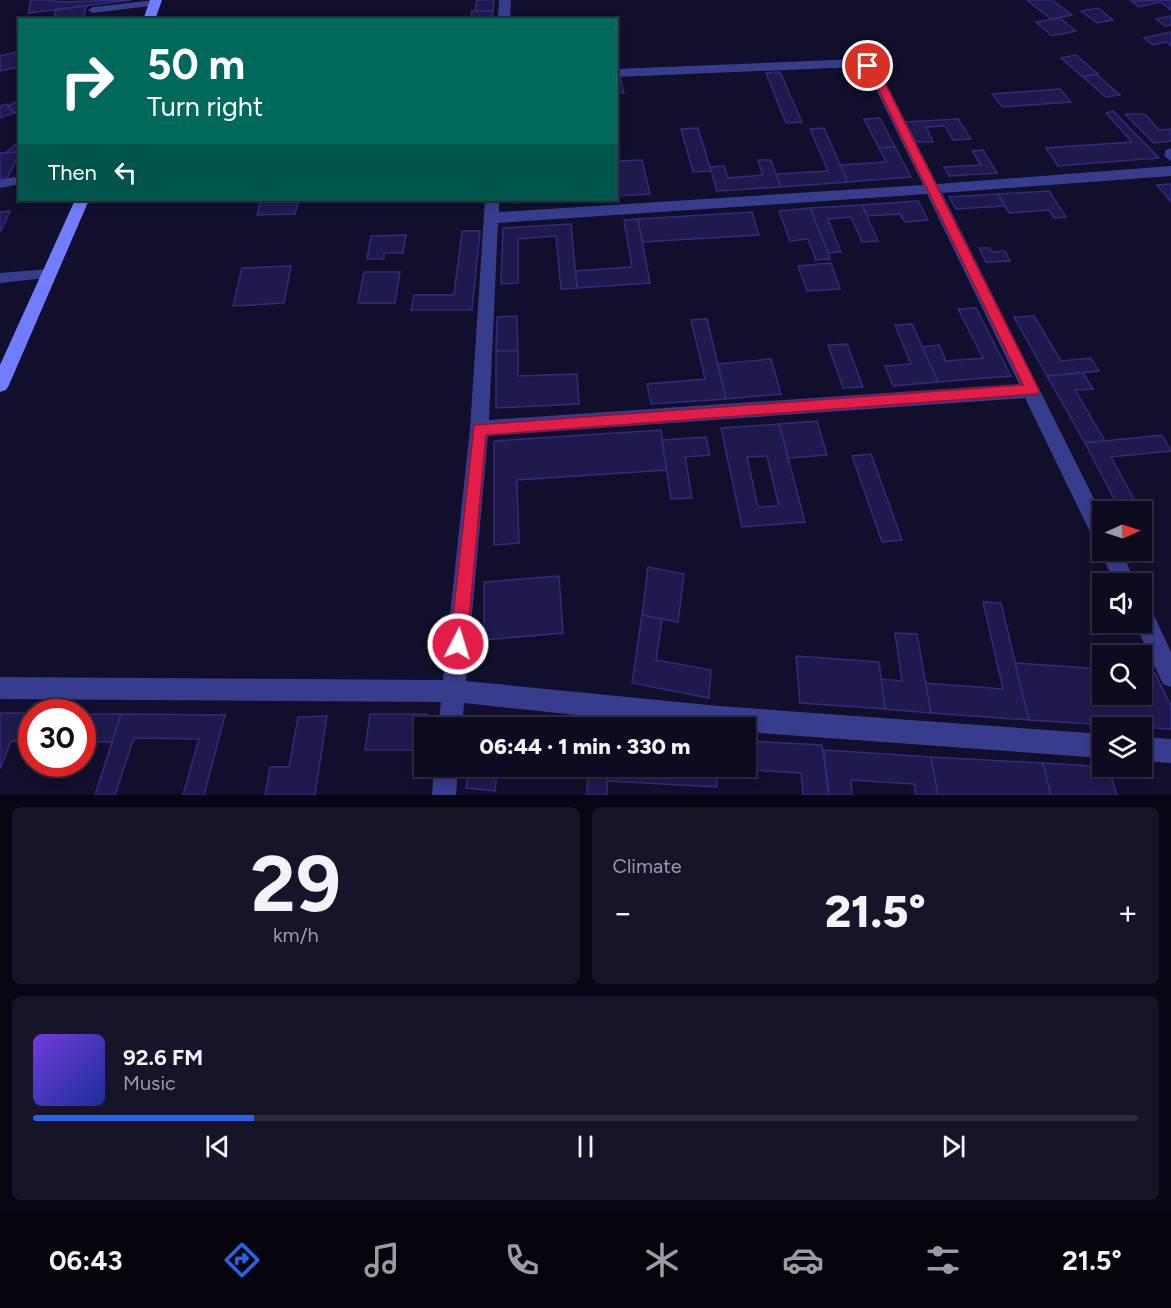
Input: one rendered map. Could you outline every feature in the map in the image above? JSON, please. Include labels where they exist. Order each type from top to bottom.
[{"type":"street","points":[[504,18],[505,0]]},
{"type":"street","points":[[150,18],[155,2]]},
{"type":"street","points":[[618,73],[858,63],[868,66],[875,73],[933,189],[1092,514]]},
{"type":"street","points":[[451,717],[479,429],[491,209],[933,189],[1171,171]]},
{"type":"street","points":[[0,385],[82,201]]},
{"type":"street","points":[[479,429],[1032,390]]},
{"type":"street","points":[[1151,633],[1171,676]]},
{"type":"street","points":[[0,688],[453,692],[719,718],[1092,745]]},
{"type":"street","points":[[1152,750],[1171,751]]},
{"type":"street","points":[[444,795],[445,777]]},
{"type":"lane","points":[[93,10],[155,2]]},
{"type":"lane","points":[[0,184],[18,180]]},
{"type":"lane","points":[[0,278],[49,274]]},
{"type":"building","points":[[31,0],[56,0],[56,2],[131,0],[28,13]]},
{"type":"building","points":[[477,0],[494,0],[493,11],[475,11]]},
{"type":"building","points":[[1027,0],[1052,0],[1072,15],[1051,19]]},
{"type":"building","points":[[1171,0],[1171,10],[1160,2],[1139,7],[1131,1]]},
{"type":"building","points":[[86,6],[83,18],[54,18],[56,10]]},
{"type":"building","points":[[1098,8],[1113,20],[1097,23],[1081,11]]},
{"type":"building","points":[[472,11],[493,11],[492,18],[471,18]]},
{"type":"building","points":[[1171,16],[1171,25],[1165,26],[1156,19]]},
{"type":"building","points":[[1060,18],[1076,31],[1052,36],[1036,22]]},
{"type":"building","points":[[1171,32],[1171,46],[1166,42],[1153,45],[1144,38]]},
{"type":"building","points":[[18,52],[18,67],[0,71],[0,56]]},
{"type":"building","points":[[1076,55],[1098,74],[1083,77],[1061,58]]},
{"type":"building","points":[[780,72],[802,122],[786,123],[766,73]]},
{"type":"building","points":[[1096,74],[1120,95],[1106,97],[1083,77]]},
{"type":"building","points":[[618,77],[620,77],[624,93],[618,93]]},
{"type":"building","points":[[1060,89],[1071,102],[1002,107],[992,94]]},
{"type":"building","points":[[18,101],[18,111],[14,113],[8,106]]},
{"type":"building","points":[[6,104],[14,113],[0,118],[0,106]]},
{"type":"building","points":[[1113,111],[1159,158],[1058,166],[1046,148],[1132,142],[1106,113]]},
{"type":"building","points":[[1125,114],[1145,114],[1159,130],[1171,129],[1171,141],[1154,143]]},
{"type":"building","points":[[880,118],[895,147],[879,148],[864,119]]},
{"type":"building","points":[[958,119],[971,139],[953,140],[945,126],[926,127],[933,142],[916,142],[905,122]]},
{"type":"building","points":[[698,128],[711,171],[693,172],[681,129]]},
{"type":"building","points":[[824,128],[848,182],[781,187],[776,174],[828,171],[810,129]]},
{"type":"building","points":[[18,143],[18,152],[5,153]]},
{"type":"building","points":[[895,147],[911,177],[848,182],[840,165],[886,162],[879,148]]},
{"type":"building","points":[[983,150],[997,173],[949,176],[944,167],[981,165],[972,151]]},
{"type":"building","points":[[18,152],[7,179],[0,180],[0,153]]},
{"type":"building","points":[[642,160],[650,194],[618,196],[618,161]]},
{"type":"building","points":[[758,160],[771,160],[781,187],[717,191],[710,167],[724,166],[728,178],[763,175]]},
{"type":"building","points":[[1171,184],[1171,202],[1157,185]]},
{"type":"building","points":[[1049,191],[1066,217],[1054,218],[1049,210],[1009,213],[998,194]]},
{"type":"building","points":[[998,194],[1005,206],[956,209],[949,197]]},
{"type":"building","points":[[261,201],[299,201],[295,214],[257,215]]},
{"type":"building","points":[[513,201],[548,201],[513,203]]},
{"type":"building","points":[[918,201],[928,220],[905,222],[900,214],[867,216],[862,205]]},
{"type":"building","points":[[862,205],[878,241],[862,242],[851,217],[828,219],[841,252],[828,253],[810,208]]},
{"type":"building","points":[[810,208],[830,259],[816,260],[808,239],[790,241],[779,211]]},
{"type":"building","points":[[10,211],[1,231],[0,231],[0,212]]},
{"type":"building","points":[[752,212],[759,235],[642,242],[638,219]]},
{"type":"building","points":[[638,219],[650,283],[577,288],[575,271],[632,267],[624,220]]},
{"type":"building","points":[[571,224],[577,288],[561,289],[556,236],[518,239],[518,283],[501,284],[503,228]]},
{"type":"building","points":[[462,231],[480,231],[472,310],[411,310],[414,295],[454,295]]},
{"type":"building","points":[[406,235],[403,253],[384,253],[384,259],[367,259],[371,236]]},
{"type":"building","points":[[979,248],[990,248],[992,252],[1005,251],[1010,261],[986,262]]},
{"type":"building","points":[[831,263],[840,289],[807,291],[798,266]]},
{"type":"building","points":[[291,266],[284,303],[233,306],[242,268]]},
{"type":"building","points":[[364,272],[400,272],[395,303],[358,303]]},
{"type":"building","points":[[976,308],[1011,376],[938,382],[922,347],[939,345],[946,361],[983,358],[958,309]]},
{"type":"building","points":[[517,316],[518,351],[496,351],[497,317]]},
{"type":"building","points":[[1034,316],[1061,361],[1091,358],[1099,371],[1047,376],[1014,317]]},
{"type":"building","points":[[707,319],[726,399],[651,404],[647,384],[705,379],[691,320]]},
{"type":"building","points":[[912,324],[938,382],[893,386],[885,366],[911,364],[895,325]]},
{"type":"building","points":[[847,344],[863,387],[843,388],[828,345]]},
{"type":"building","points":[[496,351],[518,351],[518,376],[577,374],[579,404],[496,408]]},
{"type":"building","points":[[771,359],[781,394],[726,399],[718,364]]},
{"type":"building","points":[[1083,373],[1093,389],[1075,390],[1105,441],[1085,443],[1047,376]]},
{"type":"building","points":[[817,421],[827,455],[788,458],[779,424]]},
{"type":"building","points":[[779,424],[805,522],[742,527],[721,428]],"holes":[[[767,456],[779,506],[758,507],[747,457]]]},
{"type":"building","points":[[661,430],[667,470],[517,480],[519,543],[494,545],[494,441]]},
{"type":"building","points":[[1162,435],[1171,451],[1111,457],[1135,501],[1115,501],[1085,443]]},
{"type":"building","points":[[706,437],[710,455],[685,457],[692,498],[671,499],[662,440]]},
{"type":"building","points":[[871,454],[902,540],[882,542],[852,456]]},
{"type":"building","points":[[648,567],[684,574],[678,622],[642,615]]},
{"type":"building","points":[[559,576],[563,633],[484,640],[484,582]]},
{"type":"building","points":[[983,602],[1001,603],[1029,720],[931,713],[925,683],[1003,689]]},
{"type":"building","points":[[642,615],[662,619],[656,660],[711,670],[709,698],[632,683]]},
{"type":"building","points":[[895,633],[917,634],[931,713],[885,709],[881,679],[902,681]]},
{"type":"building","points":[[796,656],[879,662],[885,709],[800,703]]},
{"type":"building","points":[[1015,663],[1092,668],[1092,705],[1152,705],[1152,673],[1155,673],[1171,706],[1171,729],[1152,728],[1152,717],[1092,717],[1092,724],[1029,720]]},
{"type":"building","points":[[0,713],[18,713],[18,741],[11,741],[0,769]]},
{"type":"building","points":[[96,714],[121,714],[112,742],[96,742]]},
{"type":"building","points":[[121,714],[225,715],[204,795],[183,795],[199,739],[134,738],[115,795],[95,795]]},
{"type":"building","points":[[370,714],[428,714],[428,717],[414,717],[414,750],[365,750]]},
{"type":"building","points":[[327,716],[315,795],[265,795],[270,767],[289,767],[298,717]]},
{"type":"building","points":[[756,742],[822,745],[829,795],[803,795],[801,773],[756,770]]},
{"type":"building","points":[[824,750],[931,757],[938,795],[916,795],[914,784],[851,780],[852,795],[829,795]]},
{"type":"building","points":[[931,757],[1043,763],[1051,795],[938,795]]},
{"type":"building","points":[[1043,763],[1092,766],[1092,777],[1111,777],[1117,795],[1051,795]]},
{"type":"building","points":[[468,777],[497,777],[495,791],[466,788]]},
{"type":"building","points":[[588,777],[608,777],[607,795],[587,795]]},
{"type":"building","points":[[608,777],[717,777],[717,787],[608,781]]},
{"type":"route","points":[[458,644],[479,429],[1032,390],[875,73],[868,66]]}]
